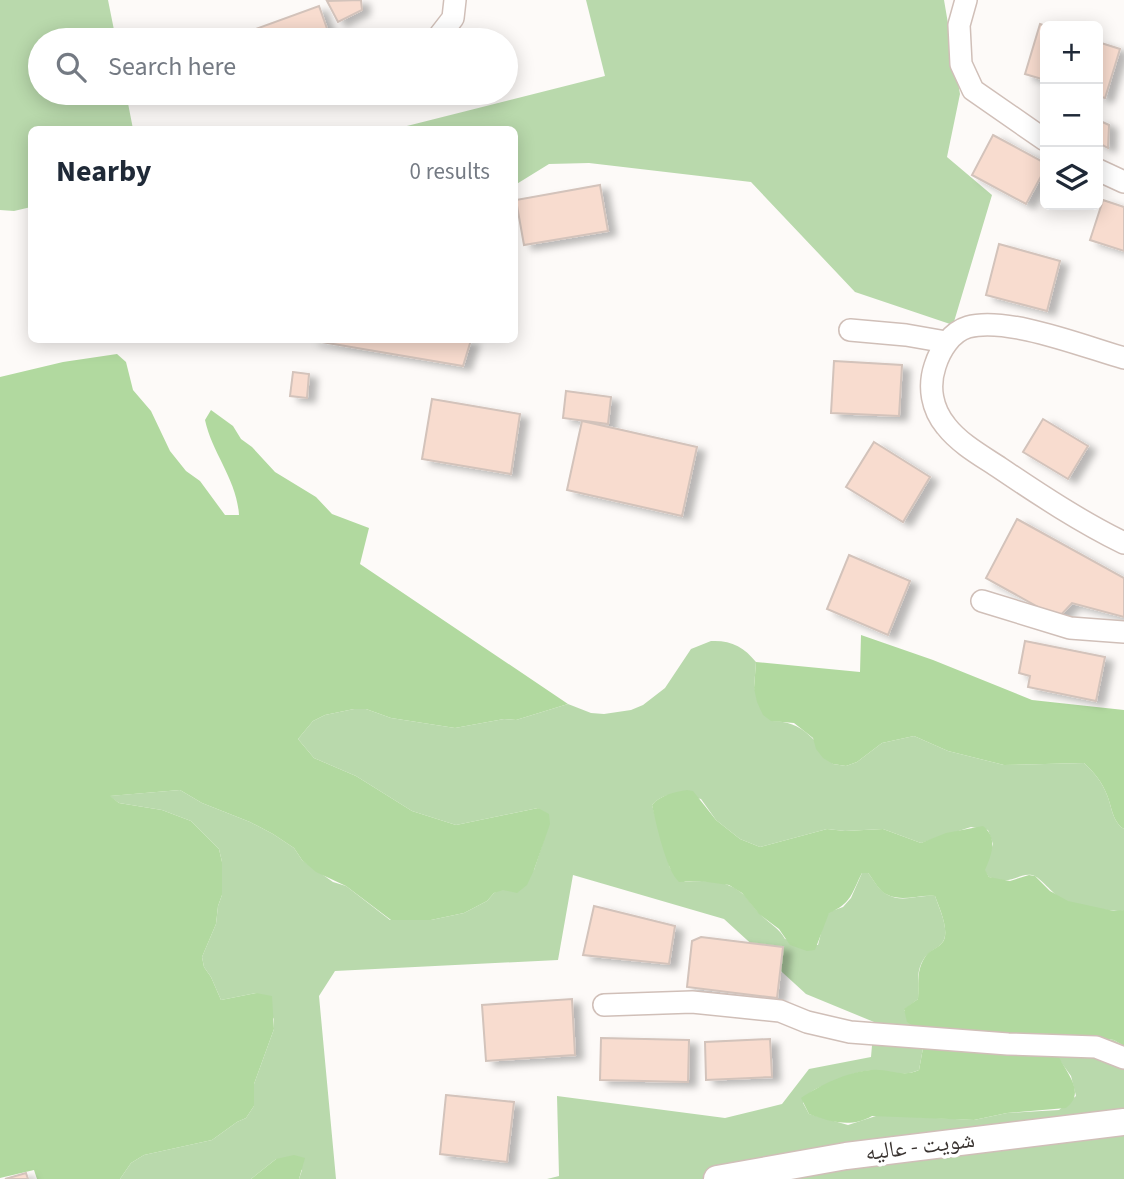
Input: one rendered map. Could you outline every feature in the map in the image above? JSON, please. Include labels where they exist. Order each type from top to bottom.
[{"type":"street","points":[[445,28],[453,18],[455,0]]},
{"type":"street","points":[[966,0],[959,25],[961,64],[972,90],[1040,137]]},
{"type":"street","points":[[1103,172],[1124,182]]},
{"type":"street","points":[[1124,358],[994,324],[966,327],[946,342],[931,377],[933,406],[946,427],[969,447],[1021,482],[1124,543]]},
{"type":"street","points":[[850,330],[946,342]]},
{"type":"street","points":[[982,601],[1070,628],[1124,632]]},
{"type":"street","points":[[604,1004],[692,1002],[741,1007],[779,1011],[807,1022],[850,1032],[1008,1044],[1096,1047],[1124,1058]]},
{"type":"street","name":"شويت - عاليه","points":[[717,1179],[846,1156],[1124,1122]]},
{"type":"green space","points":[[0,0],[108,0],[114,28],[28,28],[28,105],[128,105],[132,126],[28,126],[28,208],[14,211],[0,210]]},
{"type":"green space","points":[[586,0],[944,0],[960,94],[947,157],[992,195],[953,325],[855,292],[751,182],[589,163],[549,164],[518,183],[518,126],[407,126],[490,105],[518,105],[518,98],[605,76]]},
{"type":"green space","points":[[117,354],[126,362],[133,390],[151,411],[170,451],[186,471],[200,481],[225,515],[239,515],[234,490],[208,432],[205,420],[211,410],[233,426],[241,439],[275,472],[316,497],[332,514],[369,528],[360,564],[568,704],[516,720],[504,719],[455,728],[391,718],[366,709],[354,709],[325,715],[313,721],[298,739],[314,758],[356,776],[412,811],[456,825],[538,808],[549,814],[550,824],[527,885],[517,893],[503,890],[494,893],[487,901],[464,913],[431,920],[391,920],[346,886],[316,872],[302,860],[294,848],[273,834],[202,803],[180,790],[110,796],[119,803],[162,810],[191,821],[219,849],[222,862],[222,895],[216,924],[202,957],[204,967],[221,1000],[256,993],[272,996],[274,1029],[254,1084],[254,1106],[246,1118],[212,1140],[144,1155],[131,1163],[120,1179],[37,1179],[34,1170],[0,1178],[0,377],[63,362]]},
{"type":"green space","points":[[861,635],[933,660],[1032,700],[1124,710],[1124,829],[1115,818],[1100,782],[1084,763],[1004,765],[948,751],[914,736],[882,743],[857,762],[846,766],[833,764],[823,758],[816,749],[813,738],[794,723],[771,721],[763,715],[754,688],[756,662],[860,672]]},
{"type":"green space","points":[[711,641],[731,643],[756,662],[754,688],[772,721],[792,724],[808,734],[833,764],[846,766],[857,762],[882,743],[914,736],[948,751],[1004,765],[1084,763],[1097,778],[1105,790],[1115,818],[1124,829],[1124,910],[1121,911],[1067,902],[1032,875],[1009,880],[989,877],[984,870],[993,844],[988,830],[971,827],[921,843],[883,829],[827,829],[760,847],[740,839],[716,820],[701,799],[669,795],[652,805],[670,868],[685,882],[716,882],[738,890],[785,939],[818,945],[829,912],[843,907],[851,898],[862,873],[868,873],[882,891],[894,897],[935,896],[943,920],[944,938],[922,962],[918,999],[904,1010],[925,1037],[919,1070],[906,1073],[865,1071],[846,1076],[811,1093],[803,1103],[809,1114],[848,1125],[879,1115],[974,1120],[1007,1113],[1059,1110],[1076,1096],[1071,1076],[1055,1050],[1100,1038],[1114,1040],[1124,1046],[1124,1179],[547,1179],[559,1176],[557,1096],[725,1118],[782,1104],[809,1069],[871,1057],[874,1022],[806,994],[724,919],[573,875],[558,960],[335,971],[319,996],[336,1179],[299,1179],[302,1170],[276,1159],[251,1179],[120,1179],[131,1163],[144,1155],[212,1140],[246,1118],[254,1106],[254,1084],[274,1029],[274,1019],[256,993],[221,1000],[204,967],[202,957],[216,924],[222,895],[222,862],[219,849],[191,821],[162,810],[119,803],[109,796],[180,790],[202,803],[273,834],[294,848],[302,860],[333,882],[346,886],[390,920],[431,920],[464,913],[534,870],[549,824],[538,808],[456,825],[412,811],[356,776],[314,758],[298,739],[313,721],[325,715],[366,709],[391,718],[455,728],[504,719],[516,720],[568,704],[591,713],[631,710],[643,705],[665,688],[691,649]]},
{"type":"green space","points":[[693,791],[716,820],[740,839],[760,847],[827,829],[883,829],[921,843],[946,833],[983,826],[992,841],[985,870],[989,877],[1010,881],[1029,875],[1035,876],[1050,891],[1068,901],[1114,911],[1124,910],[1124,1046],[1114,1040],[1100,1038],[1056,1050],[1074,1087],[1075,1094],[1066,1108],[1007,1113],[974,1120],[872,1116],[849,1123],[809,1114],[801,1098],[834,1080],[871,1070],[907,1073],[919,1070],[925,1037],[923,1032],[907,1022],[904,1009],[918,999],[922,962],[944,939],[945,927],[935,896],[894,897],[879,889],[868,873],[862,873],[847,901],[829,913],[815,950],[807,951],[790,945],[779,929],[759,914],[742,893],[729,885],[700,881],[679,882],[674,876],[662,846],[652,805],[663,796]]},
{"type":"green space","points":[[294,1155],[305,1158],[299,1179],[251,1179],[276,1159]]},
{"type":"building","points":[[361,0],[362,10],[338,22],[327,1]]},
{"type":"building","points":[[319,6],[327,28],[258,28]]},
{"type":"building","points":[[1040,24],[1040,78],[1025,74]]},
{"type":"building","points":[[1103,44],[1120,49],[1103,97]]},
{"type":"building","points":[[1103,122],[1109,125],[1108,148],[1103,146]]},
{"type":"building","points":[[993,135],[1040,160],[1040,178],[1026,204],[972,175]]},
{"type":"building","points":[[600,185],[608,231],[524,245],[518,200]]},
{"type":"building","points":[[1103,200],[1124,207],[1124,251],[1090,240],[1100,210],[1103,210]]},
{"type":"building","points":[[999,244],[1060,261],[1047,311],[986,295]]},
{"type":"building","points":[[328,343],[470,343],[463,366]]},
{"type":"building","points":[[834,361],[902,365],[899,416],[831,413]]},
{"type":"building","points":[[293,372],[309,374],[307,398],[290,396]]},
{"type":"building","points":[[566,391],[611,397],[608,424],[563,418]]},
{"type":"building","points":[[432,399],[520,414],[511,474],[422,459]]},
{"type":"building","points":[[1043,419],[1088,446],[1068,479],[1023,452]]},
{"type":"building","points":[[582,421],[697,447],[682,516],[567,490]]},
{"type":"building","points":[[874,442],[930,477],[903,522],[846,487]]},
{"type":"building","points":[[1017,519],[1124,578],[1124,617],[1072,603],[1058,618],[986,578]]},
{"type":"building","points":[[849,555],[910,581],[888,635],[827,609]]},
{"type":"building","points":[[1025,641],[1105,657],[1096,701],[1028,687],[1030,676],[1019,673]]},
{"type":"building","points":[[594,906],[675,926],[669,964],[583,955]]},
{"type":"building","points":[[701,937],[783,947],[777,998],[687,987],[692,941]]},
{"type":"building","points":[[572,999],[575,1055],[486,1061],[482,1005]]},
{"type":"building","points":[[601,1038],[689,1040],[688,1082],[600,1080]]},
{"type":"building","points":[[770,1039],[772,1077],[706,1080],[705,1042]]},
{"type":"building","points":[[446,1095],[514,1102],[507,1162],[440,1154]]},
{"type":"building","points":[[26,1173],[28,1179],[5,1179]]}]
